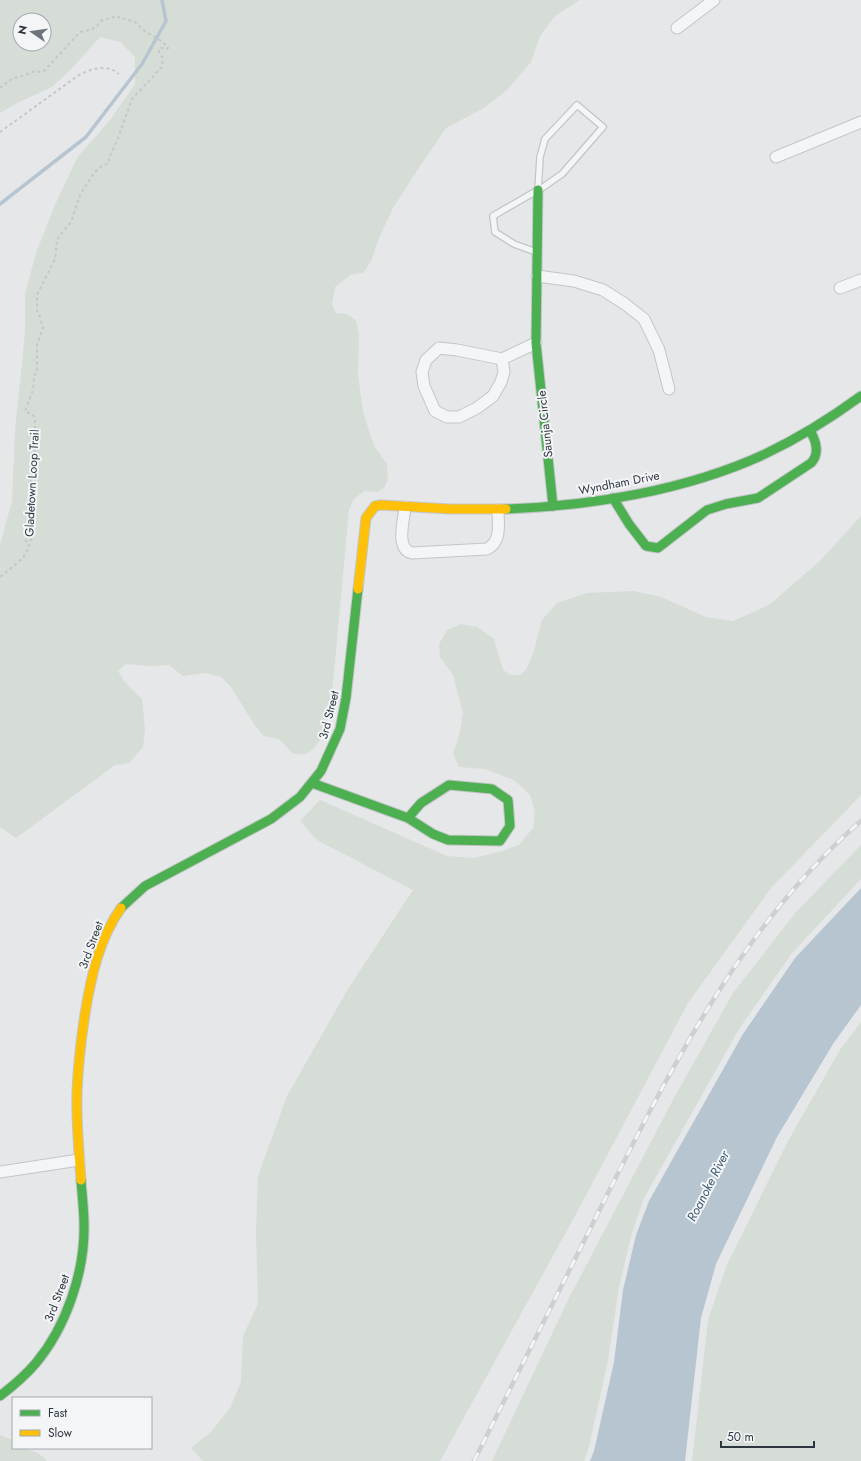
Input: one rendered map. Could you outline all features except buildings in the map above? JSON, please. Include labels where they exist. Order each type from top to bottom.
[{"type":"street","points":[[678,28],[714,0]]},
{"type":"street","points":[[776,157],[861,122]]},
{"type":"street","name":"Saunja Circle","points":[[538,190],[536,343],[553,506]]},
{"type":"street","points":[[537,276],[574,281],[603,290],[625,304],[644,319],[659,350],[669,388]]},
{"type":"street","points":[[840,288],[861,280]]},
{"type":"street","points":[[502,359],[504,372],[501,382],[493,396],[477,408],[459,417],[447,418],[435,411],[424,386],[422,372],[426,360],[439,348],[502,359],[536,343]]},
{"type":"street","name":"Wyndham Drive","points":[[366,518],[375,506],[381,505],[438,510],[498,510],[553,506],[613,498],[710,475],[781,447],[810,431],[861,396]]},
{"type":"street","points":[[613,498],[629,524],[646,546],[658,548],[707,510],[716,506],[764,495],[814,460],[816,450],[815,440],[810,431]]},
{"type":"street","points":[[405,507],[402,542],[404,548],[408,552],[412,553],[487,549],[492,546],[498,536],[498,510]]},
{"type":"street","name":"3rd Street","points":[[0,1396],[19,1381],[36,1363],[61,1323],[73,1297],[78,1280],[84,1226],[76,1129],[77,1092],[81,1041],[89,988],[104,938],[112,921],[123,905],[145,886],[271,819],[300,797],[321,771],[340,729],[346,698],[366,518]]},
{"type":"street","points":[[312,783],[408,818],[433,834],[448,840],[500,841],[510,826],[508,800],[492,789],[449,785],[420,803],[408,818]]},
{"type":"street","points":[[0,1172],[79,1160]]},
{"type":"lane","points":[[538,190],[540,157],[545,139],[577,104],[603,127],[562,174],[538,190],[493,216],[495,232],[514,244],[538,253]]},
{"type":"path","name":"Gladetown Loop Trail","points":[[0,88],[12,78],[35,71],[44,71],[80,32],[90,30],[102,20],[115,16],[136,22],[143,30],[162,42],[168,48],[159,49],[159,53],[163,58],[162,67],[132,99],[109,158],[109,163],[100,167],[94,173],[80,195],[70,223],[58,240],[55,259],[37,295],[37,311],[43,328],[37,344],[37,370],[34,378],[33,390],[25,411],[33,415],[35,420],[35,451],[29,502],[31,512],[29,524],[33,534],[22,559],[0,577]]},
{"type":"path","points":[[0,132],[84,72],[98,68],[106,68],[115,70],[119,74]]},
{"type":"path","points":[[25,540],[29,544]]},
{"type":"shaded area","points":[[0,0],[580,0],[555,16],[540,36],[531,62],[507,90],[484,108],[446,128],[393,208],[379,238],[371,261],[363,273],[350,275],[335,287],[332,304],[336,313],[346,314],[356,320],[359,334],[358,375],[363,412],[374,446],[387,464],[388,479],[384,488],[377,492],[364,491],[354,499],[349,510],[331,704],[326,726],[316,745],[305,754],[297,754],[292,753],[279,739],[264,736],[255,726],[231,687],[221,677],[206,673],[183,676],[169,665],[150,666],[126,664],[118,671],[124,681],[142,699],[145,729],[143,747],[129,763],[115,765],[16,838],[0,827],[0,545],[12,501],[15,431],[25,333],[25,294],[36,253],[55,205],[77,158],[110,120],[135,84],[135,57],[120,42],[100,37],[73,67],[52,87],[19,102],[0,113]]},
{"type":"shaded area","points":[[861,516],[861,795],[771,888],[688,1003],[576,1214],[440,1461],[203,1461],[191,1448],[211,1432],[230,1408],[241,1382],[243,1336],[258,1304],[256,1231],[258,1176],[287,1096],[348,989],[413,890],[317,840],[300,821],[320,800],[447,856],[473,858],[499,852],[519,845],[533,828],[535,812],[530,795],[514,780],[485,769],[459,767],[453,753],[459,737],[463,713],[453,675],[440,657],[439,644],[447,630],[461,624],[477,627],[494,639],[503,670],[511,675],[520,675],[526,670],[534,651],[542,620],[557,603],[587,593],[634,591],[661,597],[706,617],[733,621],[769,605],[819,562]]},
{"type":"shaded area","points":[[861,845],[861,879],[792,953],[739,1029],[644,1198],[631,1236],[619,1287],[608,1360],[589,1447],[584,1461],[492,1461],[568,1300],[674,1098],[733,993],[796,912]]},
{"type":"shaded area","points":[[861,1022],[861,1461],[692,1461],[708,1320],[726,1267],[788,1141],[840,1050]]},
{"type":"shaded area","points":[[0,1435],[12,1440],[12,1449],[32,1450],[47,1461],[0,1461]]},
{"type":"water","name":"Roanoke River","points":[[861,888],[861,1005],[833,1044],[777,1137],[716,1264],[701,1318],[685,1461],[590,1461],[594,1451],[614,1362],[623,1290],[636,1235],[649,1201],[743,1034],[795,958]]},
{"type":"waterway","points":[[0,204],[86,137],[142,64],[166,21],[162,0]]},
{"type":"railway","points":[[474,1461],[632,1146],[686,1045],[747,949],[782,903],[820,861],[861,821]]},
{"type":"traffic: fast","points":[[538,190],[536,343],[553,506]]},
{"type":"traffic: fast","points":[[506,509],[605,500],[638,494],[704,477],[735,467],[778,448],[838,412],[861,396]]},
{"type":"traffic: fast","points":[[613,498],[629,524],[646,546],[658,548],[707,510],[726,504],[758,498],[811,463],[814,459],[816,447],[810,431]]},
{"type":"traffic: fast","points":[[121,908],[145,886],[271,819],[300,797],[321,771],[340,729],[346,698],[358,589]]},
{"type":"traffic: fast","points":[[312,783],[408,818],[433,834],[448,840],[500,841],[510,826],[508,800],[492,789],[449,785],[421,803],[408,818]]},
{"type":"traffic: fast","points":[[0,1396],[28,1372],[47,1349],[65,1316],[72,1298],[81,1261],[83,1243],[84,1219],[81,1180]]},
{"type":"traffic: slow","points":[[358,589],[366,518],[375,506],[381,505],[450,509],[506,509]]},
{"type":"traffic: slow","points":[[81,1180],[78,1136],[77,1082],[84,1024],[90,986],[97,959],[107,932],[121,908]]}]
